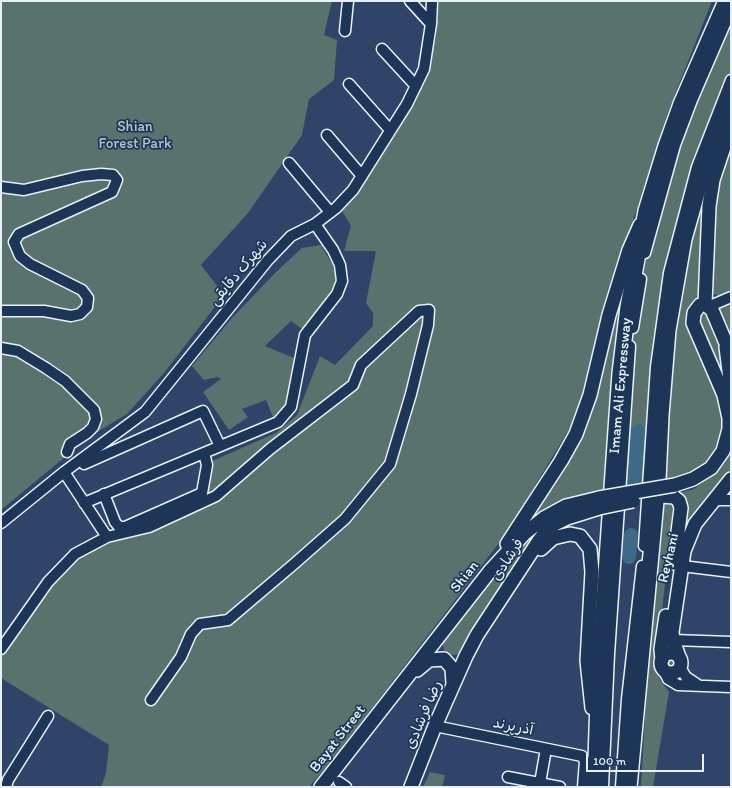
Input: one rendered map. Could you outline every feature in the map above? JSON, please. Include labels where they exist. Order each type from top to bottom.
[{"type":"highway","name":"Imam Ali Expressway","points":[[595,787],[590,754],[599,674],[620,373],[628,307],[646,211],[681,104],[726,1]]},
{"type":"highway","points":[[630,787],[658,480],[661,415],[668,330],[684,239],[699,186],[715,138],[731,101]]},
{"type":"main road","points":[[731,126],[713,180],[709,206],[707,305],[731,355]]},
{"type":"main road","points":[[490,571],[560,462],[576,434],[590,395],[609,315],[629,250],[646,211]]},
{"type":"main road","points":[[599,503],[675,485],[693,479],[711,468],[723,450],[730,430],[724,395],[693,323],[696,308],[700,305],[707,305]]},
{"type":"main road","points":[[725,341],[731,387]]},
{"type":"main road","points":[[599,503],[661,496],[691,487],[709,476],[722,463],[731,445]]},
{"type":"main road","name":"Reyhani","points":[[679,662],[672,632],[682,566],[691,532],[731,479]]},
{"type":"main road","points":[[661,496],[674,497],[679,501],[681,516],[662,639],[662,664],[668,673],[674,673],[679,662]]},
{"type":"main road","name":"Shian","points":[[380,710],[490,571],[524,534],[544,518],[566,506],[599,503]]},
{"type":"main road","name":"فرشادی","points":[[466,656],[477,635],[544,534],[555,524],[599,503]]},
{"type":"main road","points":[[505,594],[522,575],[546,543],[553,538],[570,534],[580,536],[590,549],[592,572],[587,661],[590,754]]},
{"type":"main road","points":[[437,638],[436,648],[452,668],[453,687]]},
{"type":"main road","points":[[380,710],[424,664],[434,659],[457,660],[466,656]]},
{"type":"main road","name":"رضا فرشادی","points":[[411,787],[435,726],[466,656]]},
{"type":"main road","name":"Bayat Street","points":[[321,787],[380,710]]},
{"type":"street","points":[[345,31],[348,1]]},
{"type":"street","points":[[410,1],[431,24]]},
{"type":"street","name":"شهرک دقایقی","points":[[1,523],[64,472],[145,412],[268,260],[291,236],[314,224],[330,212],[353,190],[407,104],[424,69],[431,24],[432,1]]},
{"type":"street","points":[[603,787],[615,565],[631,340],[635,312],[648,239],[675,146],[692,100],[731,10]]},
{"type":"street","points":[[382,49],[416,86]]},
{"type":"street","points":[[621,787],[627,699],[645,540],[656,374],[662,319],[675,246],[690,187],[704,145],[731,80]]},
{"type":"street","points":[[349,84],[390,130]]},
{"type":"street","points":[[327,135],[362,176]]},
{"type":"street","points":[[289,163],[330,212]]},
{"type":"street","points":[[1,187],[24,190],[82,176],[101,174],[113,175],[117,180],[112,192],[19,234],[14,242],[20,256],[30,264],[82,290],[88,298],[87,308],[80,314],[71,316],[44,311],[1,311]]},
{"type":"street","points":[[84,502],[278,422],[291,407],[305,334],[337,294],[342,281],[340,264],[333,250],[314,224]]},
{"type":"street","points":[[707,305],[731,297]]},
{"type":"street","points":[[1,649],[48,582],[75,554],[107,538],[149,527],[216,496],[270,449],[353,385],[361,365],[419,311],[429,310],[426,333],[390,464],[345,519],[228,620],[200,624],[191,634],[181,657],[151,700]]},
{"type":"street","points":[[1,348],[18,351],[46,368],[65,381],[94,410],[96,418],[93,427],[87,433],[70,444],[67,452]]},
{"type":"street","points":[[81,465],[204,411],[220,446]]},
{"type":"street","points":[[104,494],[114,522],[119,527],[125,527],[202,493],[206,464],[204,453]]},
{"type":"street","points":[[64,472],[107,538]]},
{"type":"street","points":[[714,500],[731,500]]},
{"type":"street","points":[[682,566],[731,572]]},
{"type":"street","points":[[673,640],[731,642]]},
{"type":"street","points":[[679,662],[686,677],[698,685]]},
{"type":"street","points":[[662,664],[668,679],[672,683],[688,686],[698,685],[731,687]]},
{"type":"street","points":[[6,787],[8,780],[48,716]]},
{"type":"street","name":"آذرپرند","points":[[435,726],[546,749],[590,754]]},
{"type":"street","points":[[540,783],[546,749]]},
{"type":"street","points":[[583,787],[590,754]]},
{"type":"street","points":[[508,778],[560,787]]},
{"type":"green space","name":"Shian Forest Park","points":[[1,1],[332,1],[324,35],[337,40],[334,80],[309,99],[302,135],[248,213],[201,265],[224,295],[164,373],[127,414],[89,437],[1,510]]},
{"type":"green space","points":[[438,1],[712,1],[668,112],[623,252],[592,365],[572,424],[506,534],[329,764],[309,787],[101,787],[106,773],[109,745],[1,678],[1,658],[50,586],[77,558],[88,551],[114,541],[206,493],[212,461],[276,433],[297,415],[320,356],[335,365],[373,326],[373,313],[366,303],[376,251],[344,251],[351,226],[342,211],[400,120],[424,78],[436,38]]},
{"type":"green space","points":[[731,14],[731,72],[701,147],[646,487],[622,491],[633,334],[647,255],[666,179]]},
{"type":"green space","points":[[731,136],[731,292],[721,297],[714,294],[711,284],[711,211]]},
{"type":"green space","points":[[715,161],[701,298],[692,307],[720,392],[726,425],[715,459],[684,480],[675,494],[694,489],[708,479],[723,465],[731,450],[731,473],[683,541],[674,496],[656,670],[660,680],[669,692],[653,787],[641,787],[647,675],[674,337],[690,247],[700,205]]},
{"type":"green space","points":[[321,245],[336,271],[332,306],[310,335],[291,321],[265,346],[294,358],[288,404],[273,417],[266,400],[242,409],[248,417],[229,430],[203,392],[221,379],[217,377],[204,380],[192,366],[232,318],[275,273],[302,248]]},
{"type":"green space","points":[[632,250],[615,343],[607,492],[525,526],[556,478]]},
{"type":"green space","points":[[731,301],[731,346],[717,308]]},
{"type":"green space","points":[[704,311],[707,312],[723,349],[730,395],[697,316]]},
{"type":"green space","points":[[563,516],[460,654],[452,655],[447,653],[444,650],[443,645],[444,637],[527,535]]},
{"type":"green space","points":[[669,658],[673,658],[675,659],[675,667],[669,668],[666,665],[666,661]]},
{"type":"green space","points":[[430,772],[445,775],[442,787],[423,787]]},
{"type":"waterway","points":[[634,484],[638,431]]},
{"type":"waterway","points":[[629,557],[631,535]]}]
